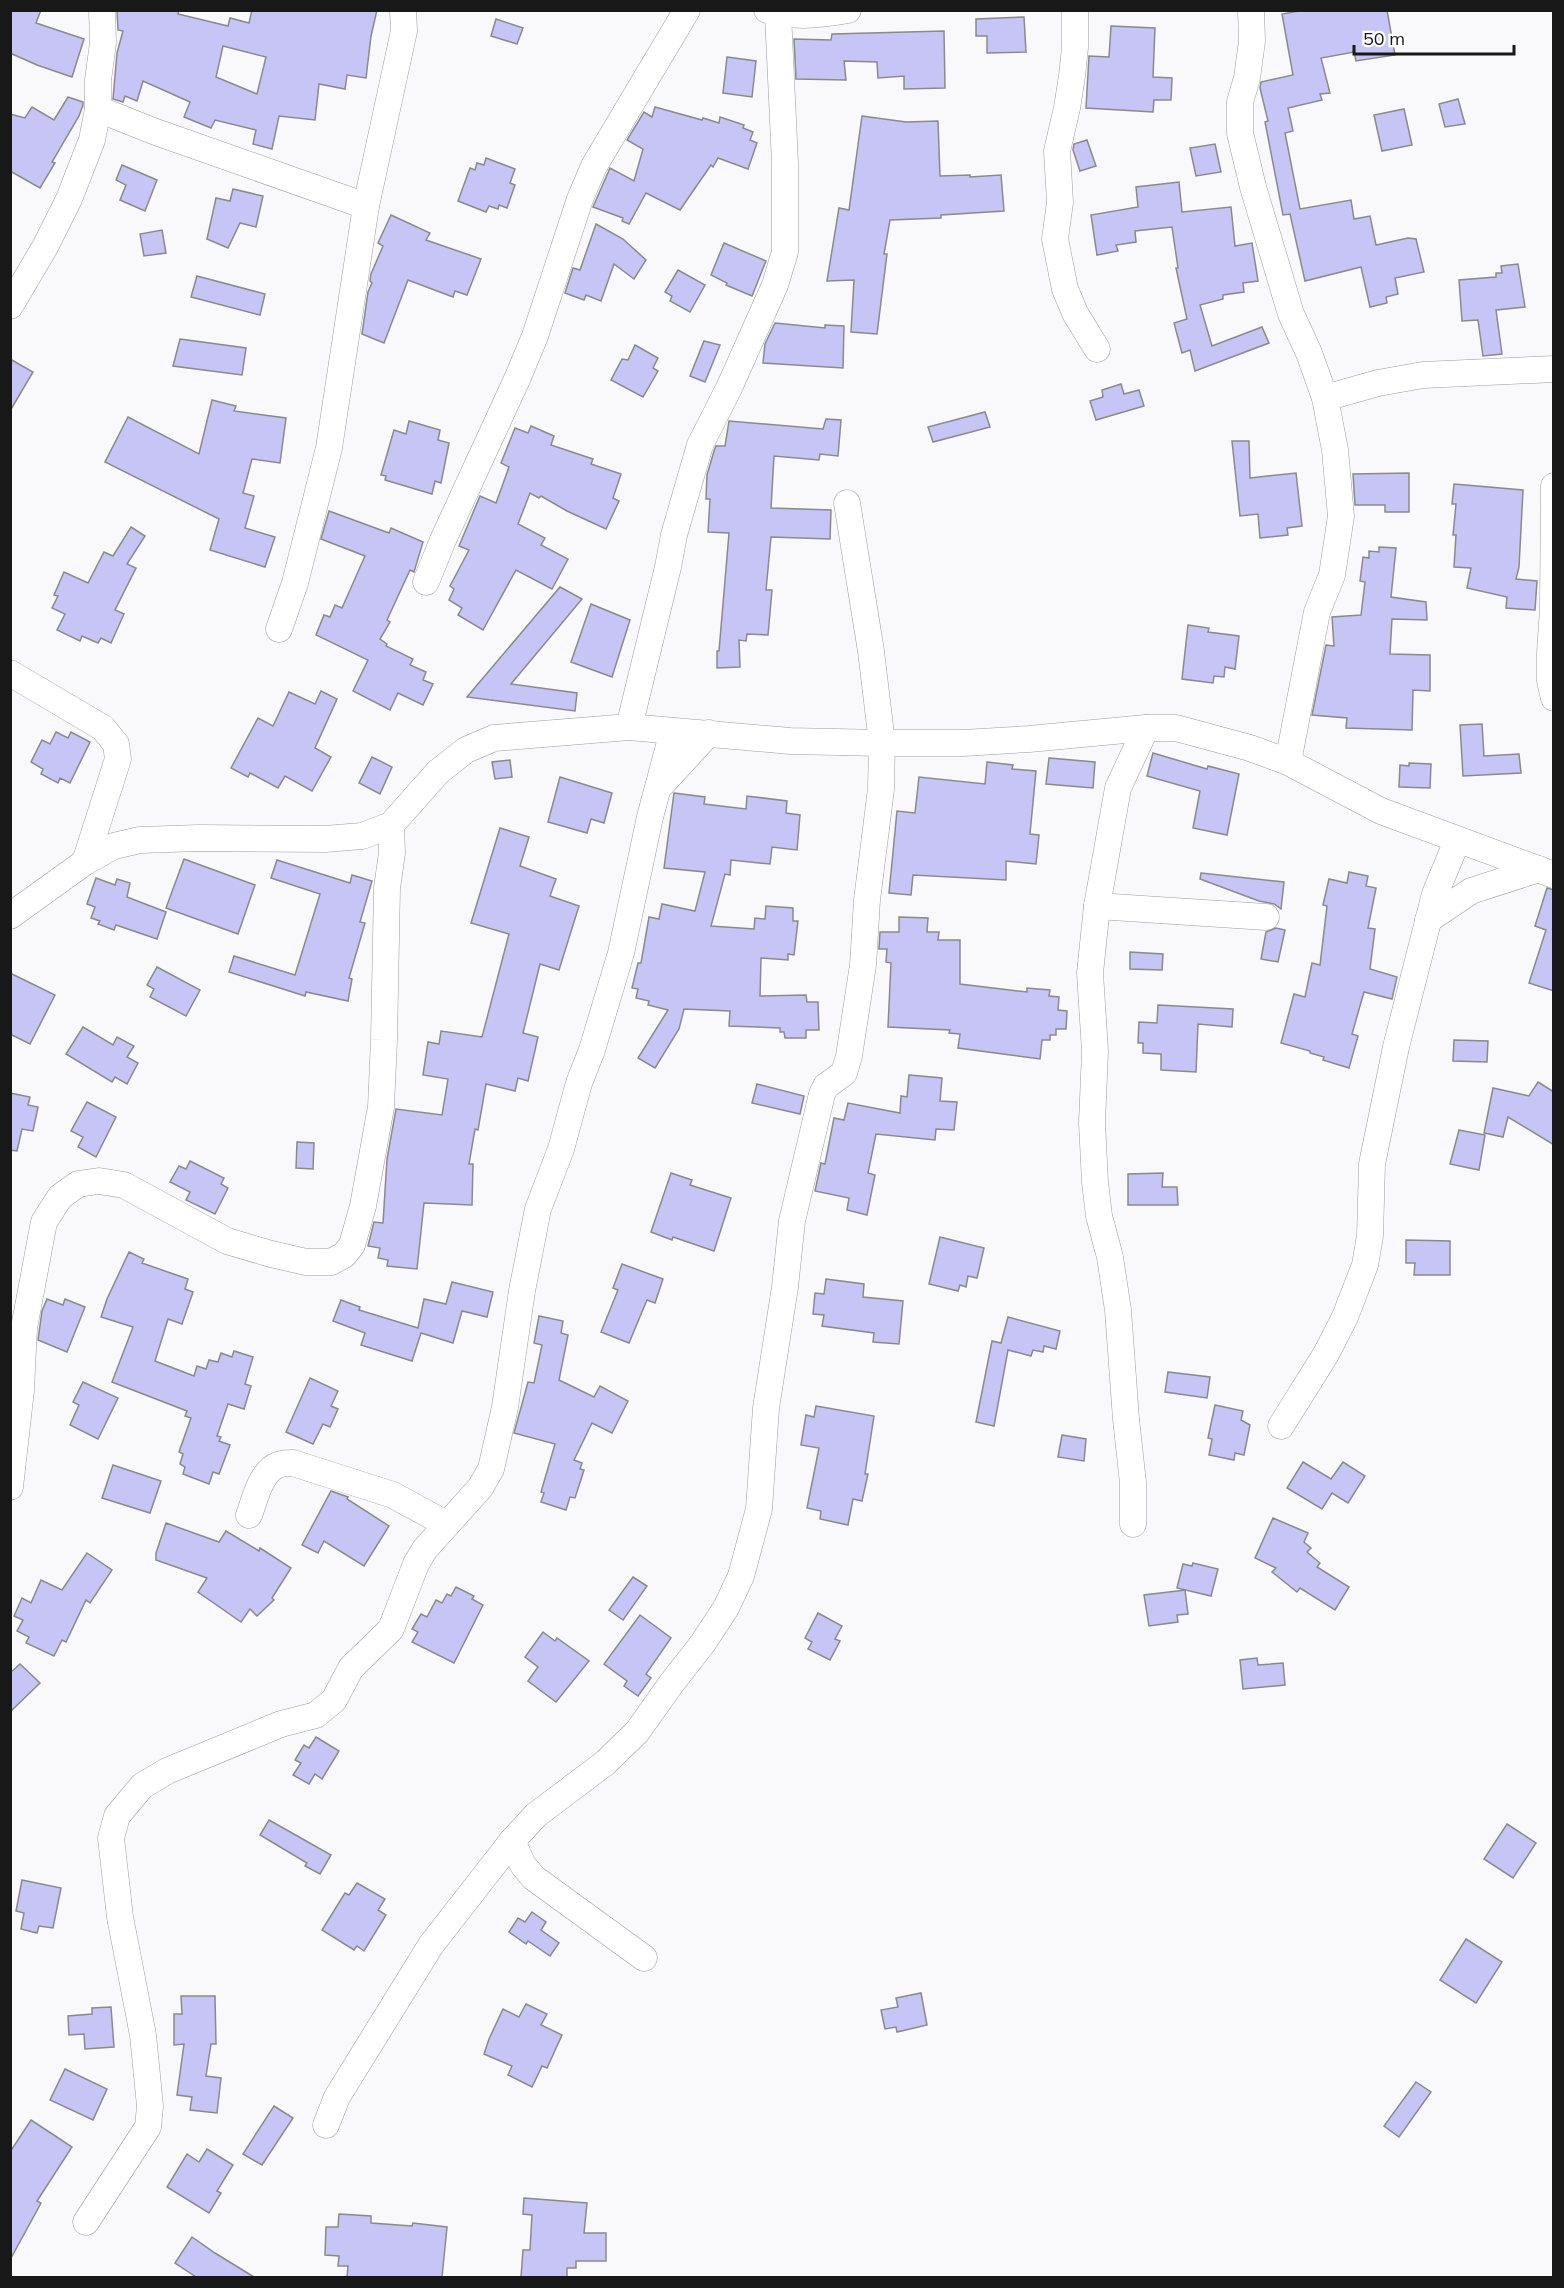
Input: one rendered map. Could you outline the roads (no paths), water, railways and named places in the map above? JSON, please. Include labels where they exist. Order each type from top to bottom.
[{"type":"street","points":[[10,306],[45,247],[69,199],[92,140],[98,109],[103,43],[102,10]]},
{"type":"street","points":[[279,629],[301,562],[329,448],[366,206],[404,31],[403,10]]},
{"type":"street","points":[[426,582],[535,336],[580,199],[594,166],[687,10]]},
{"type":"street","points":[[629,727],[674,535],[700,445],[729,388],[775,285],[785,252],[785,163],[772,12],[813,16],[848,10]]},
{"type":"street","points":[[1075,10],[1072,76],[1057,151],[1060,202],[1054,239],[1065,289],[1096,349]]},
{"type":"street","points":[[1251,10],[1252,41],[1247,78],[1240,102],[1240,133],[1253,187],[1291,314],[1309,353],[1325,398],[1335,450],[1341,516],[1332,575],[1317,612],[1288,762]]},
{"type":"street","points":[[98,109],[153,131],[366,206]]},
{"type":"street","points":[[1325,398],[1378,383],[1423,375],[1554,369]]},
{"type":"street","points":[[1554,486],[1553,609],[1550,653],[1550,681],[1554,698]]},
{"type":"street","points":[[326,2125],[337,2097],[431,1945],[512,1840],[536,1815],[605,1763],[637,1732],[703,1643],[726,1608],[741,1576],[759,1509],[766,1407],[785,1287],[792,1221],[822,1094],[826,1086],[844,1073],[849,1056],[863,965],[867,900],[882,789],[882,743],[871,651],[847,503]]},
{"type":"street","points":[[10,674],[103,728],[116,744],[118,759],[85,862]]},
{"type":"street","points":[[10,916],[85,862],[114,846],[140,840],[325,839],[362,836],[391,825],[438,772],[466,750],[494,738],[629,727],[790,741],[882,743],[996,741],[1146,728],[1176,728],[1250,748],[1288,762],[1381,812],[1546,872]]},
{"type":"street","points":[[1134,1524],[1133,1483],[1118,1310],[1110,1257],[1099,1216],[1095,1182],[1092,1123],[1095,1051],[1090,973],[1096,906],[1118,788],[1146,728]]},
{"type":"street","points":[[86,2222],[148,2127],[150,2106],[143,2035],[120,1917],[111,1838],[117,1816],[142,1786],[167,1771],[281,1724],[316,1715],[334,1700],[351,1668],[391,1629],[416,1564],[425,1549],[480,1488],[491,1469],[505,1407],[522,1291],[538,1209],[561,1149],[579,1083],[592,1050],[621,953],[650,817],[673,731]]},
{"type":"street","points":[[658,788],[709,733]]},
{"type":"street","points":[[10,1487],[21,1390],[17,1329],[44,1222],[60,1197],[78,1184],[99,1180],[124,1185],[227,1241],[288,1258],[306,1262],[331,1262],[344,1255],[352,1245],[363,1206],[381,1107],[387,888],[392,853],[391,825]]},
{"type":"street","points":[[1281,1426],[1326,1354],[1345,1317],[1365,1264],[1370,1236],[1372,1164],[1396,1047],[1435,894],[1457,841]]},
{"type":"street","points":[[1428,920],[1471,891],[1546,872]]},
{"type":"street","points":[[1096,906],[1266,917]]},
{"type":"street","points":[[249,1515],[258,1489],[268,1471],[278,1464],[293,1463],[393,1495],[446,1524]]},
{"type":"street","points":[[512,1840],[523,1865],[534,1878],[644,1958]]}]
